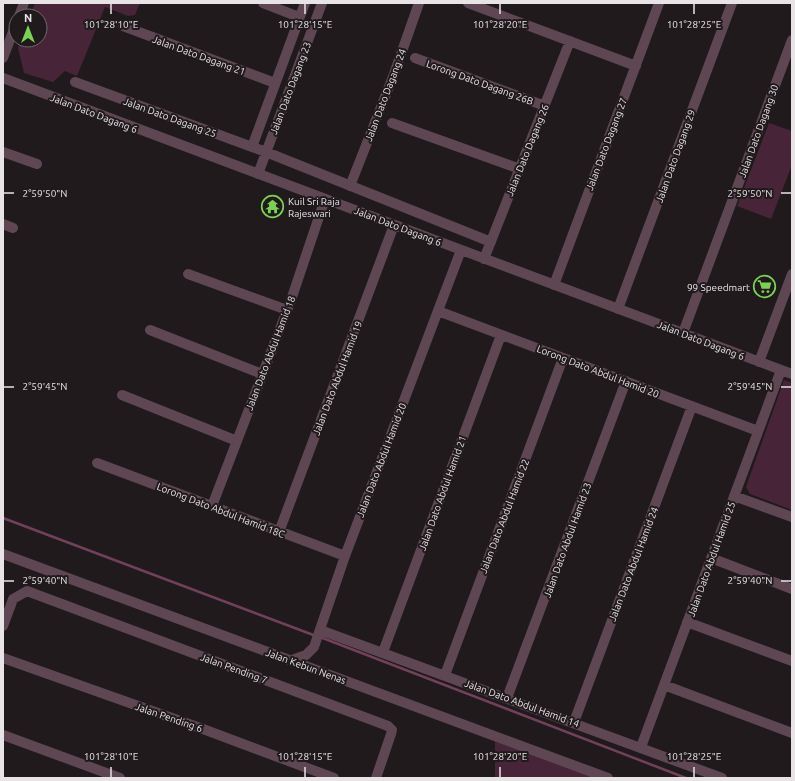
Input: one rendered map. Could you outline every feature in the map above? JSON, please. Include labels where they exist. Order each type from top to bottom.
[{"type":"street","points":[[263,3],[299,17]]},
{"type":"street","name":"Jalan Dato Dagang 23","points":[[252,147],[304,3]]},
{"type":"street","name":"Jalan Dato Dagang 23","points":[[258,174],[322,3]]},
{"type":"street","name":"Jalan Dato Dagang 24","points":[[350,186],[394,74],[419,3]]},
{"type":"street","points":[[468,3],[636,66]]},
{"type":"street","name":"Jalan Dato Dagang 27","points":[[554,285],[659,3]]},
{"type":"street","name":"Jalan Dato Dagang 29","points":[[618,309],[732,3]]},
{"type":"street","name":"Jalan Dato Dagang 21","points":[[123,26],[275,83]]},
{"type":"street","name":"Jalan Dato Dagang 30","points":[[683,333],[792,40]]},
{"type":"street","name":"Jalan Dato Dagang 26","points":[[484,259],[570,41]]},
{"type":"street","points":[[3,58],[8,45]]},
{"type":"street","name":"Lorong Dato Dagang 26B","points":[[415,58],[545,106]]},
{"type":"street","name":"Jalan Dato Dagang 6","points":[[3,78],[792,374]]},
{"type":"street","name":"Jalan Dato Dagang 25","points":[[75,82],[266,152],[350,186]]},
{"type":"street","points":[[392,124],[520,170]]},
{"type":"street","points":[[3,152],[37,164]]},
{"type":"street","points":[[350,186],[491,242]]},
{"type":"street","name":"Jalan Dato Abdul Hamid 18","points":[[212,506],[287,310],[326,199]]},
{"type":"street","points":[[3,224],[13,228]]},
{"type":"street","name":"Jalan Dato Abdul Hamid 19","points":[[279,532],[394,225]]},
{"type":"street","name":"Jalan Dato Abdul Hamid 20","points":[[292,660],[310,652],[320,630],[345,556],[461,250]]},
{"type":"street","points":[[188,274],[287,310]]},
{"type":"street","points":[[759,362],[792,274]]},
{"type":"street","name":"Lorong Dato Abdul Hamid 20","points":[[438,311],[758,431]]},
{"type":"street","points":[[150,330],[262,374]]},
{"type":"street","name":"Jalan Dato Abdul Hamid 21","points":[[383,652],[502,335]]},
{"type":"street","name":"Jalan Dato Abdul Hamid 22","points":[[445,675],[563,358]]},
{"type":"street","name":"Jalan Dato Abdul Hamid 25","points":[[641,747],[781,370]]},
{"type":"street","name":"Jalan Dato Abdul Hamid 23","points":[[508,698],[626,381]]},
{"type":"street","points":[[122,396],[237,441]]},
{"type":"street","name":"Jalan Dato Abdul Hamid 24","points":[[574,722],[692,406]]},
{"type":"street","name":"Lorong Dato Abdul Hamid 18C","points":[[97,463],[345,556]]},
{"type":"street","points":[[734,496],[792,517]]},
{"type":"street","name":"Jalan Kebun Nenas","points":[[3,554],[608,778]]},
{"type":"street","points":[[711,558],[792,589]]},
{"type":"street","name":"Jalan Pending 7","points":[[3,626],[13,598],[27,591],[388,726],[392,730],[376,778]]},
{"type":"street","points":[[687,622],[792,661]]},
{"type":"street","name":"Jalan Dato Abdul Hamid 14","points":[[320,630],[574,722],[722,778]]},
{"type":"street","name":"Jalan Pending 6","points":[[3,658],[203,729],[334,778]]},
{"type":"street","points":[[664,685],[792,734]]},
{"type":"street","points":[[3,735],[120,778]]},
{"type":"shaded area","points":[[35,3],[140,3],[135,15],[128,16],[105,7],[77,76],[65,71],[53,82],[24,73],[18,48],[48,48],[48,8],[33,8]]},
{"type":"shaded area","points":[[769,123],[792,131],[792,165],[771,219],[737,206]]},
{"type":"shaded area","points":[[784,380],[792,383],[792,510],[750,494],[746,487]]},
{"type":"shaded area","points":[[495,736],[604,778],[495,778]]},
{"type":"waterway","points":[[3,518],[316,636]]},
{"type":"waterway","points":[[320,637],[686,778]]},
{"type":"place","name":"Kuil Sri Raja Rajeswari","points":[[272,207]]},
{"type":"place","name":"99 Speedmart","points":[[765,287]]}]
